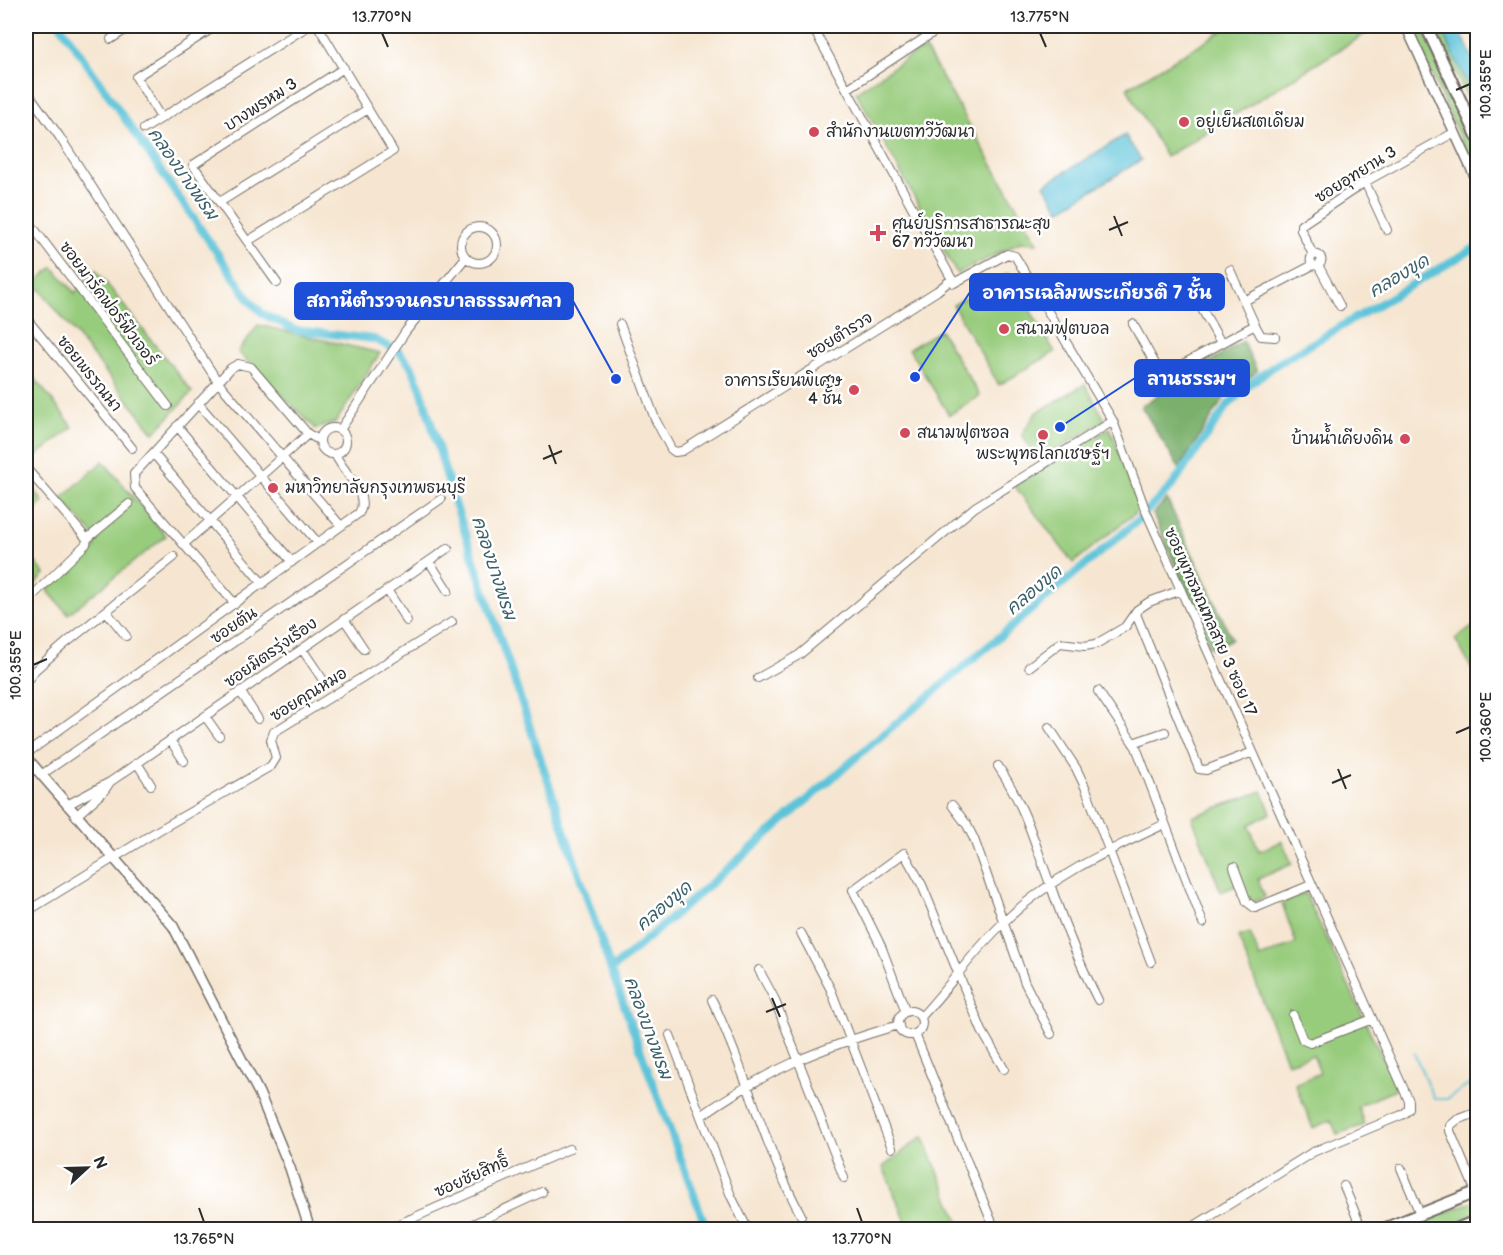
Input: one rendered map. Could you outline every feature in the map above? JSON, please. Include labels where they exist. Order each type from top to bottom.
[{"type":"main road","points":[[1426,26],[1478,138]]},
{"type":"main road","points":[[1472,26],[1478,38]]},
{"type":"main road","points":[[1381,1230],[1477,1191]]},
{"type":"main road","points":[[1454,1230],[1478,1220]]},
{"type":"street","points":[[111,39],[131,26]]},
{"type":"street","points":[[162,118],[136,77],[216,26]]},
{"type":"street","points":[[144,129],[308,26]]},
{"type":"street","points":[[248,241],[390,154],[392,148],[318,26]]},
{"type":"street","points":[[760,26],[766,30],[776,26]]},
{"type":"street","points":[[812,26],[952,279]]},
{"type":"street","points":[[847,89],[943,26]]},
{"type":"street","points":[[1406,26],[1477,181]]},
{"type":"street","name":"บางพรหม 3","points":[[220,202],[193,165],[344,68]]},
{"type":"street","points":[[26,90],[59,136],[218,382],[341,526]]},
{"type":"street","points":[[277,283],[220,202],[368,109]]},
{"type":"street","name":"ซอยอุทยาน 3","points":[[1316,265],[1310,259],[1313,255],[1300,227],[1365,182],[1455,132]]},
{"type":"street","points":[[1365,182],[1387,230]]},
{"type":"street","name":"ซอยมาร์คฟอร์ฟิวเจอร์","points":[[26,218],[168,406]]},
{"type":"street","points":[[482,226],[493,232],[498,243],[492,258],[481,263],[466,258],[461,246],[466,232],[482,226]]},
{"type":"street","name":"ซอยพุทธมณฑลสาย 3 ซอย 17","points":[[952,279],[954,283],[1002,256],[1012,253],[1016,256],[1113,421],[1145,509],[1370,1020],[1409,1101],[1410,1109],[1313,1152],[1188,1230]]},
{"type":"street","points":[[340,430],[406,331],[466,258]]},
{"type":"street","points":[[1244,301],[1316,265],[1340,306]]},
{"type":"street","points":[[1230,270],[1261,336],[1275,337]]},
{"type":"street","name":"ซอยตำรวจ","points":[[620,324],[655,418],[671,449],[675,452],[682,451],[937,291],[952,279]]},
{"type":"street","points":[[1193,293],[1221,343]]},
{"type":"street","name":"ซอยพรรณนา","points":[[26,318],[132,448]]},
{"type":"street","points":[[1133,324],[1161,374],[1169,372],[1255,325]]},
{"type":"street","points":[[235,604],[134,486],[135,472],[235,365],[249,366],[308,434],[319,440],[324,452],[335,454],[341,452],[346,444],[345,436],[340,430],[326,429],[319,440]]},
{"type":"street","points":[[198,403],[318,543]]},
{"type":"street","points":[[758,678],[799,655],[975,507],[1113,421]]},
{"type":"street","points":[[177,426],[292,562]]},
{"type":"street","points":[[184,544],[308,434]]},
{"type":"street","points":[[153,453],[263,584]]},
{"type":"street","points":[[310,1230],[290,1168],[259,1092],[173,926],[26,758],[360,511],[362,501],[335,454]]},
{"type":"street","points":[[26,468],[87,539]]},
{"type":"street","name":"ซอยตัน","points":[[41,775],[441,499]]},
{"type":"street","points":[[26,602],[86,544],[87,539],[129,504]]},
{"type":"street","name":"ซอยมิตรรุ่งเรือง","points":[[67,805],[110,782],[448,548]]},
{"type":"street","points":[[26,682],[35,670],[174,557]]},
{"type":"street","points":[[429,561],[448,591]]},
{"type":"street","points":[[387,590],[407,621]]},
{"type":"street","points":[[1029,667],[1060,643],[1085,646],[1096,644],[1125,627],[1149,602],[1181,590]]},
{"type":"street","points":[[106,611],[126,636]]},
{"type":"street","points":[[1136,614],[1199,769],[1206,770],[1253,752]]},
{"type":"street","points":[[344,619],[364,649]]},
{"type":"street","name":"ซอยคุณหมอ","points":[[114,858],[271,766],[276,758],[271,740],[274,732],[452,622]]},
{"type":"street","points":[[302,649],[323,680]]},
{"type":"street","points":[[26,674],[35,670]]},
{"type":"street","points":[[240,691],[258,719]]},
{"type":"street","points":[[1098,691],[1133,743],[1203,923]]},
{"type":"street","points":[[205,716],[219,736]]},
{"type":"street","points":[[1049,727],[1076,768],[1151,962]]},
{"type":"street","points":[[1133,743],[1165,732]]},
{"type":"street","points":[[170,740],[184,761]]},
{"type":"street","points":[[137,763],[152,785]]},
{"type":"street","points":[[998,766],[1024,809],[1050,885],[1080,962],[1098,1000]]},
{"type":"street","name":"ซอยมิตรรุ่งเรือง","points":[[76,816],[104,791],[110,782]]},
{"type":"street","points":[[952,805],[974,839],[1025,983],[1051,1034]]},
{"type":"street","points":[[898,1025],[904,1034],[915,1034],[922,1027],[921,1017],[956,972],[1003,923],[1050,885],[1107,851],[1165,824]]},
{"type":"street","points":[[906,1012],[881,946],[853,890],[900,854],[906,854],[922,885],[982,1031],[1004,1069]]},
{"type":"street","points":[[26,912],[114,858]]},
{"type":"street","points":[[1234,867],[1247,902],[1255,908],[1311,885]]},
{"type":"street","points":[[801,933],[831,990],[892,1148]]},
{"type":"street","points":[[759,970],[774,998],[844,1178]]},
{"type":"street","points":[[712,1000],[787,1189],[801,1215]]},
{"type":"street","points":[[898,1025],[901,1016],[906,1012],[916,1013],[921,1017]]},
{"type":"street","points":[[1293,1015],[1303,1040],[1310,1043],[1370,1020]]},
{"type":"street","points":[[701,1116],[747,1085],[798,1058],[898,1025]]},
{"type":"street","points":[[915,1034],[995,1230]]},
{"type":"street","points":[[670,1035],[731,1196],[748,1230]]},
{"type":"street","points":[[1477,1191],[1450,1126],[1457,1120],[1478,1112]]},
{"type":"street","name":"ซอยชัยสิทธิ์","points":[[386,1230],[569,1149]]},
{"type":"street","points":[[1401,1168],[1420,1214]]},
{"type":"street","points":[[1344,1186],[1362,1230]]},
{"type":"street","points":[[460,1230],[542,1192]]},
{"type":"street","points":[[410,1219],[414,1230]]},
{"type":"green space","name":"อยู่เย็นสเตเดียม","points":[[1230,26],[1378,26],[1166,157],[1127,88]]},
{"type":"green space","points":[[1410,26],[1421,26],[1477,152],[1477,176]]},
{"type":"green space","points":[[1434,26],[1440,26],[1477,104],[1477,119]]},
{"type":"green space","points":[[926,50],[1038,243],[1020,242],[957,274],[856,92],[916,52]]},
{"type":"green space","points":[[53,267],[75,293],[96,270],[192,392],[154,433],[35,283]]},
{"type":"green space","name":"สนามฟุตบอล","points":[[1008,273],[1055,352],[999,385],[953,305]]},
{"type":"green space","points":[[258,325],[380,353],[336,422],[316,429],[238,352]]},
{"type":"green space","points":[[940,330],[980,396],[949,415],[909,349]]},
{"type":"green space","points":[[1243,341],[1257,371],[1224,398],[1179,468],[1141,406]]},
{"type":"green space","points":[[26,367],[73,427],[26,464]]},
{"type":"green space","points":[[1085,384],[1105,420],[1038,462],[1022,434],[1036,413]]},
{"type":"green space","points":[[1110,428],[1140,509],[1073,563],[1014,485]]},
{"type":"green space","points":[[103,461],[166,536],[68,614],[47,590],[95,548],[96,538],[61,499]]},
{"type":"green space","points":[[26,478],[43,502],[26,519]]},
{"type":"green space","points":[[1167,499],[1232,639],[1211,648],[1153,514]]},
{"type":"green space","points":[[26,551],[45,574],[26,593]]},
{"type":"green space","points":[[1477,624],[1477,678],[1455,639]]},
{"type":"green space","points":[[1262,791],[1271,813],[1249,825],[1259,851],[1282,841],[1292,864],[1258,879],[1265,897],[1247,905],[1238,885],[1221,892],[1192,817]]},
{"type":"green space","points":[[1305,893],[1397,1089],[1358,1106],[1364,1125],[1337,1134],[1331,1120],[1313,1128],[1295,1084],[1320,1073],[1313,1055],[1287,1063],[1238,937],[1250,933],[1260,958],[1296,943],[1282,903]]},
{"type":"green space","points":[[923,1136],[962,1229],[909,1229],[883,1167]]},
{"type":"green space","points":[[1477,1200],[1477,1214],[1440,1229],[1404,1229]]},
{"type":"water","points":[[1440,26],[1458,26],[1477,68],[1477,104]]},
{"type":"water","points":[[1125,135],[1141,160],[1060,210],[1044,185]]},
{"type":"waterway","name":"คลองบางพรม","points":[[61,26],[251,302],[263,314],[295,330],[374,339],[398,351],[411,366],[421,389],[451,491],[611,970],[707,1230]]},
{"type":"waterway","name":"คลองขุด","points":[[611,970],[874,742],[1135,523],[1172,486],[1228,405],[1251,383],[1277,364],[1478,246]]},
{"type":"waterway","points":[[1414,1053],[1434,1099],[1447,1099],[1478,1079]]},
{"type":"place","name":"อยู่เย็นสเตเดียม","points":[[1184,122]]},
{"type":"place","name":"สำนักงานเขตทวีวัฒนา","points":[[814,132]]},
{"type":"place","name":"ศูนย์บริการสาธารณะสุข 67 ทวีวัฒนา","points":[[878,233]]},
{"type":"place","name":"สนามฟุตบอล","points":[[1004,329]]},
{"type":"place","name":"อาคารเฉลิมพระเกียรติ 7 ชั้น","points":[[915,377]]},
{"type":"place","name":"สถานีตำรวจนครบาลธรรมศาลา","points":[[616,379]]},
{"type":"place","name":"อาคารเรียนพิเศษ 4 ชั้น","points":[[854,390]]},
{"type":"place","name":"ลานธรรมฯ","points":[[1060,427]]},
{"type":"place","name":"สนามฟุตซอล","points":[[905,433]]},
{"type":"place","name":"พระพุทธโลกเชษฐ์ฯ","points":[[1043,435]]},
{"type":"place","name":"บ้านน้ำเคียงดิน","points":[[1405,439]]},
{"type":"place","name":"มหาวิทยาลัยกรุงเทพธนบุรี","points":[[273,488]]}]
